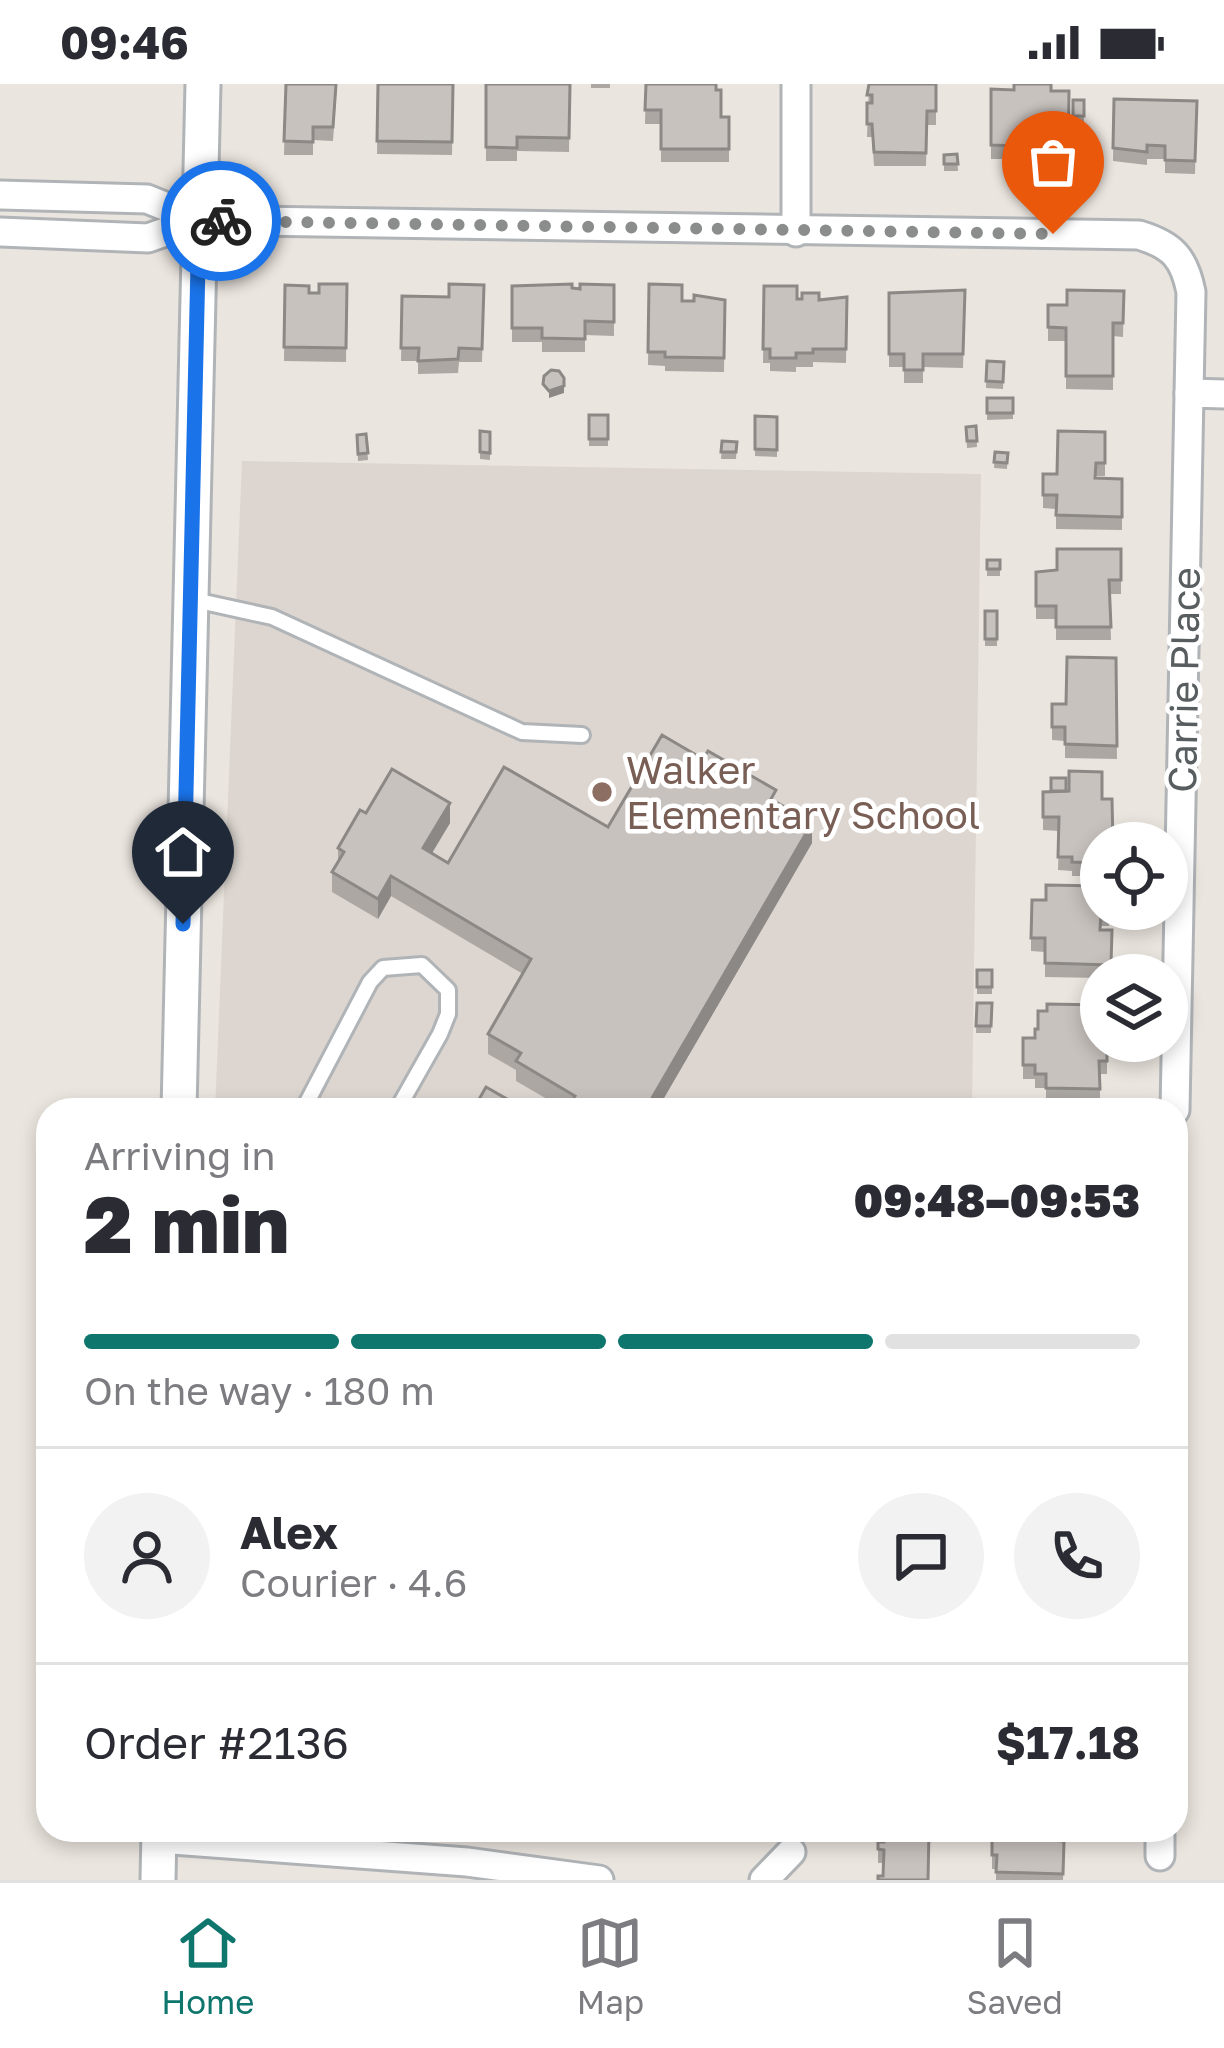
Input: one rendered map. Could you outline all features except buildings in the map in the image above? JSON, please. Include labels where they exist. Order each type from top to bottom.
[{"type":"street","points":[[179,1098],[203,84]]},
{"type":"street","points":[[0,232],[148,238],[199,220],[796,232],[796,84]]},
{"type":"street","points":[[0,195],[147,199],[199,220]]},
{"type":"street","name":"Carrie Place","points":[[796,232],[1138,235],[1162,242],[1179,254],[1191,292],[1175,1098]]},
{"type":"street","points":[[1189,393],[1224,394]]},
{"type":"street","points":[[158,1880],[159,1842]]},
{"type":"street","points":[[247,1842],[467,1862],[599,1880]]},
{"type":"street","points":[[764,1880],[791,1852]]},
{"type":"lane","points":[[190,599],[272,617],[522,732],[582,735]]},
{"type":"lane","points":[[309,1098],[370,982],[382,968],[422,965],[448,990],[448,1014],[403,1098]]},
{"type":"shaded area","name":"Walker Elementary School","points":[[242,461],[981,474],[972,1098],[215,1098]]},
{"type":"way so far","points":[[221,221],[1053,234]]},
{"type":"place","name":"Walker Elementary School","points":[[602,792]]},
{"type":"route","points":[[183,924],[199,220],[221,221]]}]
